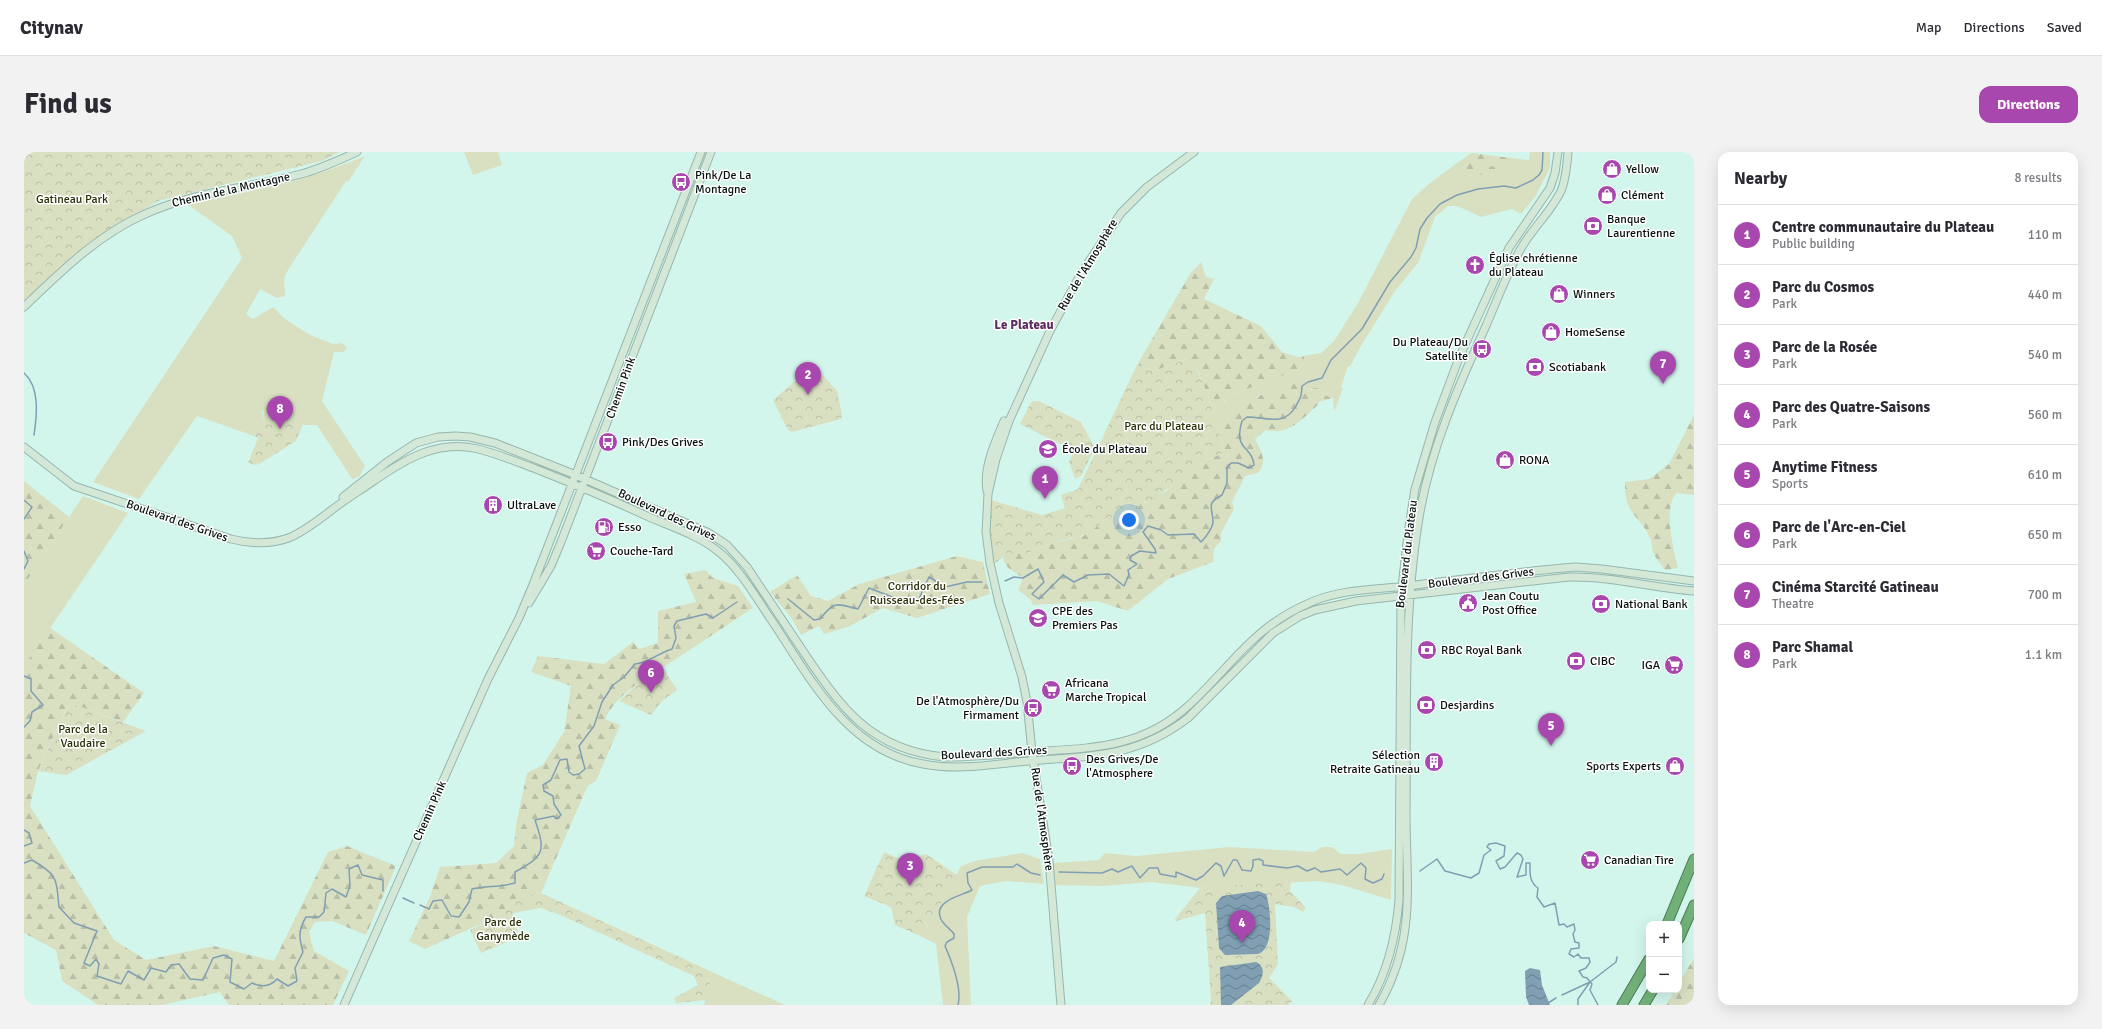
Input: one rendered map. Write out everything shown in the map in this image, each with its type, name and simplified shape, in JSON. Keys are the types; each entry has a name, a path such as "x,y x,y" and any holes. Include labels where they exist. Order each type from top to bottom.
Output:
{"highway":[{"path":"1668,921 1694,859"},
{"path":"1682,932 1694,905"},
{"path":"1622,1005 1646,964"},
{"path":"1644,1005 1651,993"}],"street":[{"name":"Chemin de la Montagne","path":"326,165 348,152"},
{"name":"Chemin de la Montagne","path":"24,307 95,244 125,224 144,214 194,197 294,176 357,152"},
{"name":"Chemin Pink","path":"344,1005 486,684 519,618 574,484 701,152"},
{"name":"Chemin Pink","path":"519,618 551,566 583,487 711,152"},
{"name":"Rue de l'Atmosphère","path":"1061,1005 1049,860 1033,761 1027,702 1022,677 999,604 990,564 986,532 988,494 986,482 995,444 1020,386 1026,381 1062,306 1114,220 1147,187 1194,152"},
{"name":"Boulevard du Plateau","path":"1368,1005 1386,968 1396,929 1399,900 1401,587 1418,475 1436,417 1459,358 1509,248 1523,225 1550,188 1555,173 1558,152"},
{"name":"Boulevard du Plateau","path":"1379,1005 1394,974 1405,933 1408,908 1406,813 1409,596 1419,519 1425,491 1434,456 1453,401 1518,253 1560,192 1566,176 1568,152"},
{"name":"Boulevard des Grives","path":"336,507 343,497 394,457 416,444 438,437 459,436 484,440 577,475 709,533 727,546 747,568 836,698 849,714 874,734 904,748 934,756 953,757 1098,748 1125,742 1164,725 1194,701 1247,644 1285,614 1326,597 1576,567 1694,581"},
{"name":"Boulevard des Grives","path":"24,448 74,486 206,532 243,542 265,543 292,536 407,459 429,450 450,446 478,449 583,487 703,542 726,557 830,706 848,726 874,745 904,759 933,766 973,766 1099,756 1146,744 1169,732 1195,712 1269,636 1290,622 1324,607 1360,600 1409,596 1577,576 1694,591"},
{"path":"1164,725 1169,732"},
{"path":"1098,748 1099,756"}],"green space":[{"name":"Gatineau Park","path":"24,152 340,152 322,161 158,201 73,255 24,313"},
{"path":"464,152 498,152 502,165 473,175"},
{"path":"1530,152 1550,152 1550,168 1535,197 1521,214 1512,209 1481,217 1457,206 1448,206 1435,217 1418,263 1395,291 1358,351 1350,367 1348,366 1341,387 1343,388 1334,412 1333,398 1324,395 1317,388 1269,392 1259,395 1227,421 1219,434 1212,408 1217,412 1226,403 1213,384 1216,382 1228,392 1237,393 1297,370 1304,362 1304,356 1321,353 1334,341 1358,303 1412,199 1430,183 1471,153 1529,160"},
{"path":"1471,153 1509,158 1506,161 1487,164 1487,166 1499,167 1495,177 1489,178 1479,174 1471,178 1463,175 1459,169 1452,167"},
{"path":"365,156 348,182 346,181 288,270 284,278 285,296 277,298 260,289 246,314 253,319 273,307 285,319 310,335 333,344 341,343 347,347 344,352 334,352 322,401 365,466 359,477 352,479 317,425 304,425 292,419 285,398 275,396 262,411 263,422 254,436 197,416 139,499 93,482 242,258 232,236 187,204 300,179"},
{"path":"1201,262 1206,277 1214,279 1204,299 1261,326 1282,352 1298,357 1304,356 1304,362 1297,370 1237,393 1228,392 1216,382 1213,384 1226,404 1226,407 1219,413 1212,408 1198,370 1186,359 1154,371 1137,365 1190,274"},
{"name":"Parc du Plateau","path":"1187,359 1192,363 1198,372 1204,385 1224,449 1222,453 1198,465 1172,487 1157,494 1149,503 1142,501 1137,510 1107,519 1091,531 1077,538 1071,538 1053,543 1027,553 1004,553 1003,557 994,564 989,532 991,500 1042,515 1065,508 1061,495 1078,489 1137,365 1154,371"},
{"path":"814,365 837,391 842,415 841,419 792,432 788,430 773,400"},
{"path":"1290,383 1294,383 1301,389 1317,388 1324,395 1333,398 1319,402 1318,405 1295,425 1282,431 1266,430 1255,439 1262,456 1263,464 1258,473 1245,476 1232,502 1234,509 1221,533 1221,541 1214,549 1213,562 1168,579 1128,611 1097,601 1033,605 1031,600 1018,590 1023,578 1006,565 1003,558 1004,553 1027,553 1053,543 1083,536 1107,519 1137,510 1142,501 1146,503 1157,494 1166,491 1198,465 1222,453 1224,449 1219,434 1234,414 1248,402 1264,393"},
{"path":"275,396 285,398 289,403 290,417 303,424 296,441 261,463 256,465 248,463 258,438 254,436 263,422 264,401"},
{"path":"1039,401 1081,422 1095,448 1081,476 1075,479 1069,462 1074,451 1020,424 1031,402"},
{"path":"1694,415 1694,495 1677,493 1673,500 1670,508 1670,529 1678,568 1665,570 1654,554 1651,540 1647,531 1627,502 1625,482 1649,479 1669,464"},
{"path":"24,481 69,517 24,585"},
{"path":"83,496 128,513 24,667 24,585"},
{"name":"Corridor du Ruisseau-des-Fées","path":"957,556 983,562 990,594 917,618 883,608 848,627 824,634 819,626 801,635 792,619 770,592 797,575 811,596 828,601 859,584"},
{"path":"705,570 713,578 738,586 753,608 636,684 618,700 611,709 605,719 620,725 596,781 588,785 541,893 519,897 498,916 425,949 409,941 429,899 440,867 496,863 514,846 516,825 527,773 543,765 564,732 571,686 531,672 538,656 604,664 633,642 639,649 658,643 658,611 696,602 684,574"},
{"path":"49,627 144,693 123,722 73,704 68,705 38,771 30,806 114,940 146,960 214,946 274,961 328,852 347,846 396,866 366,935 332,921 315,922 309,932 314,951 349,971 333,1005 229,1005 220,992 162,1005 98,1005 62,981 56,950 24,933 24,667"},
{"path":"663,668 677,690 662,701 651,715 619,701 645,677"},
{"name":"Parc de la Vaudaire","path":"69,704 73,704 146,731 66,775 38,771"},
{"path":"1229,847 1314,852 1322,847 1332,847 1341,854 1359,854 1392,849 1391,900 1342,885 1318,881 1200,888 1152,882 1103,886 1055,885 1053,863 1099,860 1105,853 1136,856"},
{"path":"884,852 907,862 926,854 957,875 922,937 895,925 891,907 864,896"},
{"path":"1022,853 1040,859 1044,884 1006,881 980,886 967,917 971,1005 943,1005 936,944 922,937 961,866 975,861"},
{"path":"1291,881 1290,891 1306,908 1303,912 1294,907 1275,904 1278,964 1269,978 1292,1001 1288,1005 1210,1005 1211,1001 1205,913 1176,921 1175,919 1200,888"},
{"name":"Parc de Ganymède","path":"541,893 712,972 706,1000 676,1003 674,998 698,985 694,976 558,914 540,908 513,913 519,937 481,953 470,930 498,916 519,897"},
{"path":"1694,958 1694,1005 1666,1005 1673,993 1682,993 1682,978"},
{"path":"712,972 785,1005 704,1005"}],"water":[{"path":"1258,891 1266,894 1268,900 1270,928 1267,945 1263,951 1257,954 1225,955 1219,948 1216,903 1222,896"},
{"path":"1256,962 1261,966 1263,971 1259,983 1231,1005 1221,1005 1220,967"},
{"path":"1530,968 1540,970 1542,985 1550,1005 1529,1005 1526,997 1525,971"}],"waterway":[{"path":"1005,581 1014,577 1023,578 1038,569 1044,582 1032,594 1039,599 1063,575 1074,582 1088,575 1109,574 1124,586 1129,575 1128,570 1137,564 1130,560 1131,556 1140,551 1156,553 1155,549 1143,532 1148,526 1161,530 1168,535 1194,534 1201,542 1212,527 1213,522 1211,506 1213,501 1222,495 1227,483 1227,468 1231,463 1238,463 1249,468 1254,465 1253,459 1241,443 1240,431 1242,421 1247,417 1280,419 1291,413 1300,398 1302,386 1308,382 1322,378 1331,360 1362,329 1390,282 1411,257 1416,248 1420,229 1427,218 1440,204 1457,195 1478,189 1504,186 1516,188 1533,180 1542,170 1543,152"},
{"path":"24,373 33,386 35,393 36,419 34,435"},
{"path":"24,500 32,507 24,519"},
{"path":"24,551 28,561 24,569"},
{"path":"788,599 814,620 820,619 832,606 840,605 858,609 869,588 900,600 918,601 929,577 945,587 967,582 982,582"},
{"path":"420,905 429,909 433,901 442,900 451,916 459,917 469,902 472,889 515,883 515,872 532,862 540,852 541,839 535,820 554,816 557,819 561,815 554,804 553,796 544,791 543,785 551,780 560,760 567,759 569,772 573,775 579,774 585,769 579,746 594,726 602,702 613,685 624,677 635,664 644,662 672,649 676,638 674,626 677,621 706,614 713,618 737,602"},
{"path":"24,676 31,679 31,691 43,705 32,712 30,721 24,727"},
{"path":"24,830 29,833 32,843 24,846"},
{"path":"1420,871 1437,859 1445,871 1471,878 1479,873 1484,855 1491,850 1487,847 1489,844 1496,843 1505,846 1504,856 1496,861 1500,869 1505,867 1517,853 1521,855 1523,859 1517,877 1526,875 1526,863 1530,863 1530,874 1533,883 1538,888 1537,897 1544,907 1555,903 1559,925 1564,924 1567,927 1574,924 1575,930 1573,934 1575,942 1579,943 1579,948 1571,949 1569,954 1574,957 1578,954 1581,958 1589,958 1590,962 1586,968 1579,971 1583,977 1587,978 1592,984 1590,990 1598,1005"},
{"path":"1059,872 1102,873 1112,869 1118,872 1132,866 1140,878 1149,868 1158,868 1160,874 1176,877 1176,872 1196,880 1203,876 1216,863 1221,866 1224,876 1233,860 1237,860 1242,870 1251,871 1253,860 1259,859 1263,861 1263,865 1287,868 1298,866 1307,871 1315,868 1321,872 1340,869 1347,875 1361,863 1366,868 1365,879 1373,883 1382,879 1384,874"},
{"path":"24,863 32,860 47,870 54,878 56,883 59,907 74,923 97,931 84,963 90,966 96,959 99,964 97,976 121,984 128,971 144,980 151,968 166,972 171,965 179,964 190,979 203,980 213,958 224,955 232,959 230,982 244,989 252,983 265,986 271,984 277,979 288,986 297,981 295,968 303,952 300,934 303,922 306,917 319,917 324,912 326,893 332,889 346,897 350,886 349,869 358,865 362,875 383,880 383,891"},
{"path":"958,1005 959,991 953,967 945,946 947,942 954,938 954,934 941,919 940,910 942,906 951,899 972,890 968,883 967,873 982,867 1013,867 1017,864 1031,873 1040,875"},
{"path":"403,898 414,903"},
{"path":"1562,995 1590,982 1616,962 1617,957"},
{"path":"1578,1005 1578,999 1590,982"},
{"path":"1548,1003 1556,998"}],"place":[{"name":"Yellow","path":"1612,169"},
{"name":"Pink/De La Montagne","path":"681,182"},
{"name":"Clément","path":"1607,195"},
{"name":"Banque Laurentienne","path":"1593,226"},
{"name":"Église chrétienne du Plateau","path":"1475,265"},
{"name":"Winners","path":"1559,294"},
{"name":"HomeSense","path":"1551,332"},
{"name":"Du Plateau/Du Satellite","path":"1482,349"},
{"name":"Scotiabank","path":"1535,367"},
{"name":"Cinéma Starcité Gatineau","path":"1663,384"},
{"name":"Parc du Cosmos","path":"808,395"},
{"name":"Parc Shamal","path":"280,429"},
{"name":"Pink/Des Grives","path":"608,442"},
{"name":"École du Plateau","path":"1048,449"},
{"name":"RONA","path":"1505,460"},
{"name":"Centre communautaire du Plateau","path":"1045,499"},
{"name":"UltraLave","path":"493,505"},
{"name":"Esso","path":"604,527"},
{"name":"Couche-Tard","path":"596,551"},
{"name":"Jean Coutu Post Office","path":"1468,603"},
{"name":"National Bank","path":"1601,604"},
{"name":"CPE des Premiers Pas","path":"1038,618"},
{"name":"RBC Royal Bank","path":"1427,650"},
{"name":"CIBC","path":"1576,661"},
{"name":"IGA","path":"1674,665"},
{"name":"Africana Marche Tropical","path":"1051,690"},
{"name":"Parc de l'Arc-en-Ciel","path":"651,693"},
{"name":"Desjardins","path":"1426,705"},
{"name":"De l'Atmosphère/Du Firmament","path":"1033,708"},
{"name":"Anytime Fitness","path":"1551,746"},
{"name":"Sélection Retraite Gatineau","path":"1434,762"},
{"name":"Des Grives/De l'Atmosphere","path":"1072,766"},
{"name":"Sports Experts","path":"1675,766"},
{"name":"Canadian Tire","path":"1590,860"},
{"name":"Parc de la Rosée","path":"910,886"},
{"name":"Parc des Quatre-Saisons","path":"1242,943"}],"district":[{"name":"Le Plateau","path":"1024,325"}]}
